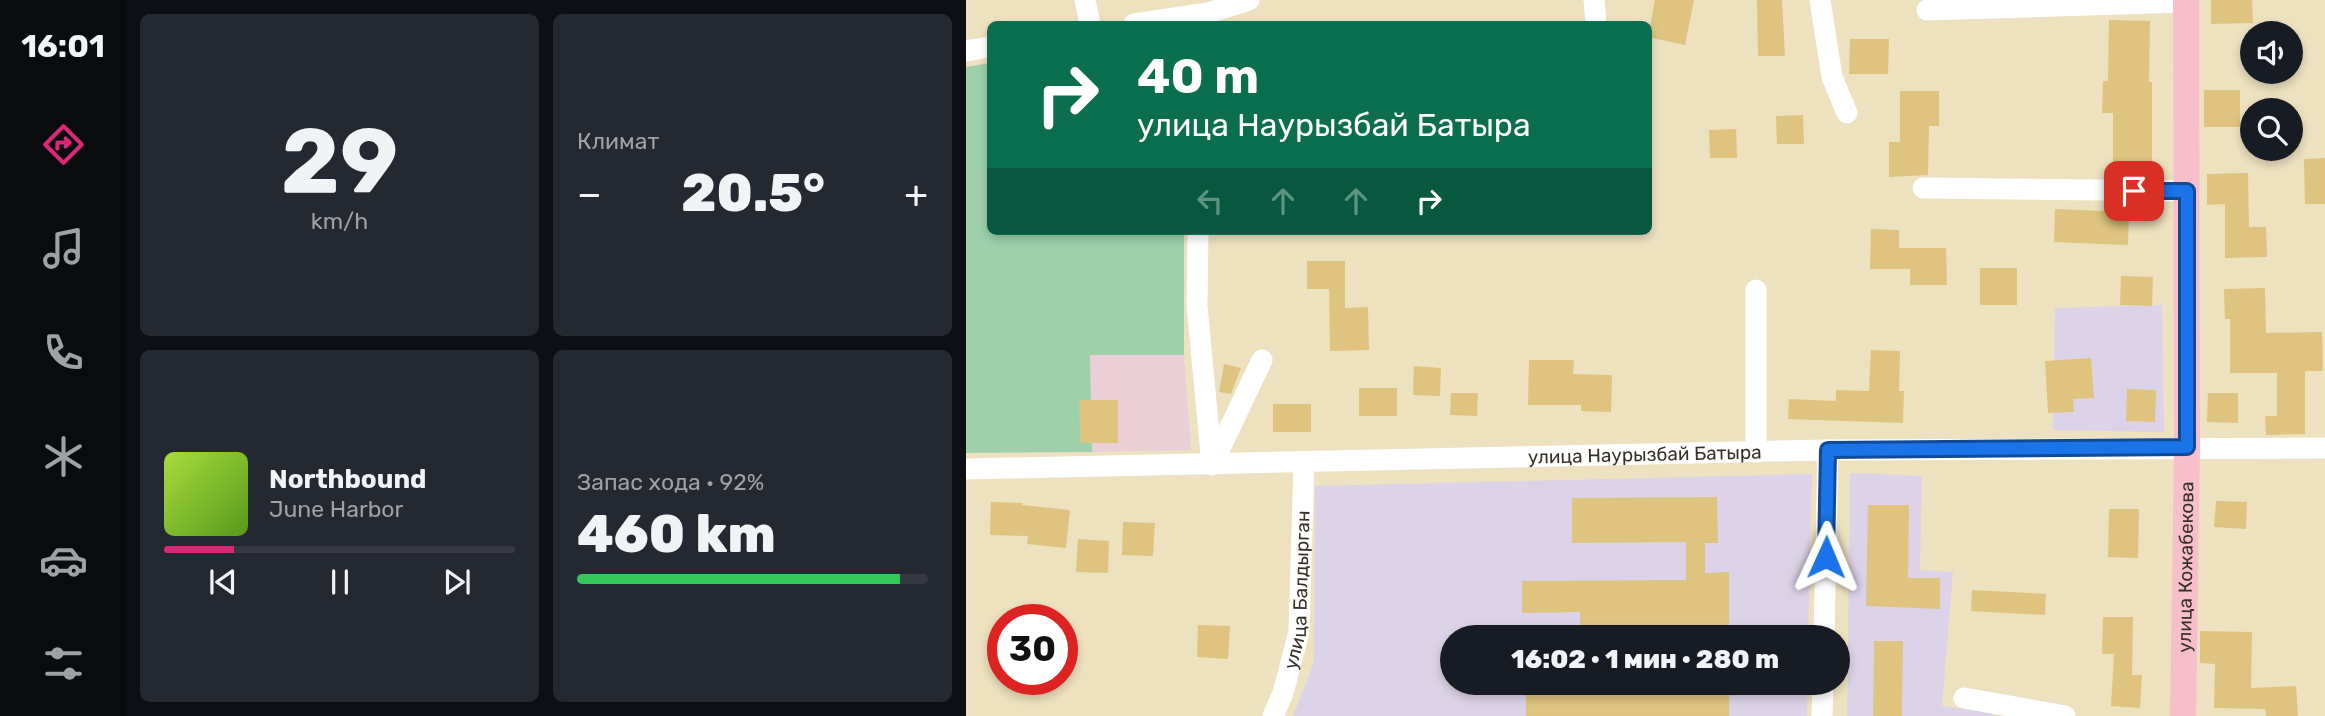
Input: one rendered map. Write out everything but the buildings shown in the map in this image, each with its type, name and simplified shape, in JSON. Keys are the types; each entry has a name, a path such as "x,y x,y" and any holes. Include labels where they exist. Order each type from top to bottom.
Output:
{"main road":[{"name":"улица Кожабекова","path":"2183,716 2187,447 2186,1"}],"street":[{"path":"1085,0 1089,21"},
{"path":"1180,21 1210,19 1249,0"},
{"path":"1594,0 1597,21"},
{"path":"1820,0 1832,77 1847,113"},
{"path":"1927,10 2186,1"},
{"path":"966,51 987,48"},
{"path":"1923,188 2187,191"},
{"path":"1198,235 1198,306 1212,465"},
{"path":"1756,290 1756,452"},
{"path":"1212,465 1262,360"},
{"name":"улица Наурызбай Батыра","path":"966,469 1828,450 2325,448"},
{"path":"1824,625 1828,450"},
{"name":"улица Балдырган","path":"1273,716 1283,693 1299,632 1304,462"},
{"path":"1822,716 1823,695"},
{"path":"1964,698 2002,710 2065,716"}],"shaded area":[{"path":"2162,305 2164,432 2053,430 2055,308"},
{"path":"1090,354 1184,355 1191,450 1092,452"},
{"path":"1850,473 1922,476 1920,570 1953,572 1942,706 1992,713 1992,716 1847,716 1847,695 1850,695"},
{"path":"1812,474 1808,625 1440,625 1440,695 1808,695 1807,716 1293,716 1314,662 1315,486"}],"green space":[{"path":"987,64 987,235 1184,235 1184,355 1090,355 1092,452 966,453 966,67"}],"route":[{"path":"1826,557 1828,450 2187,447 2187,191 2134,191"}]}
